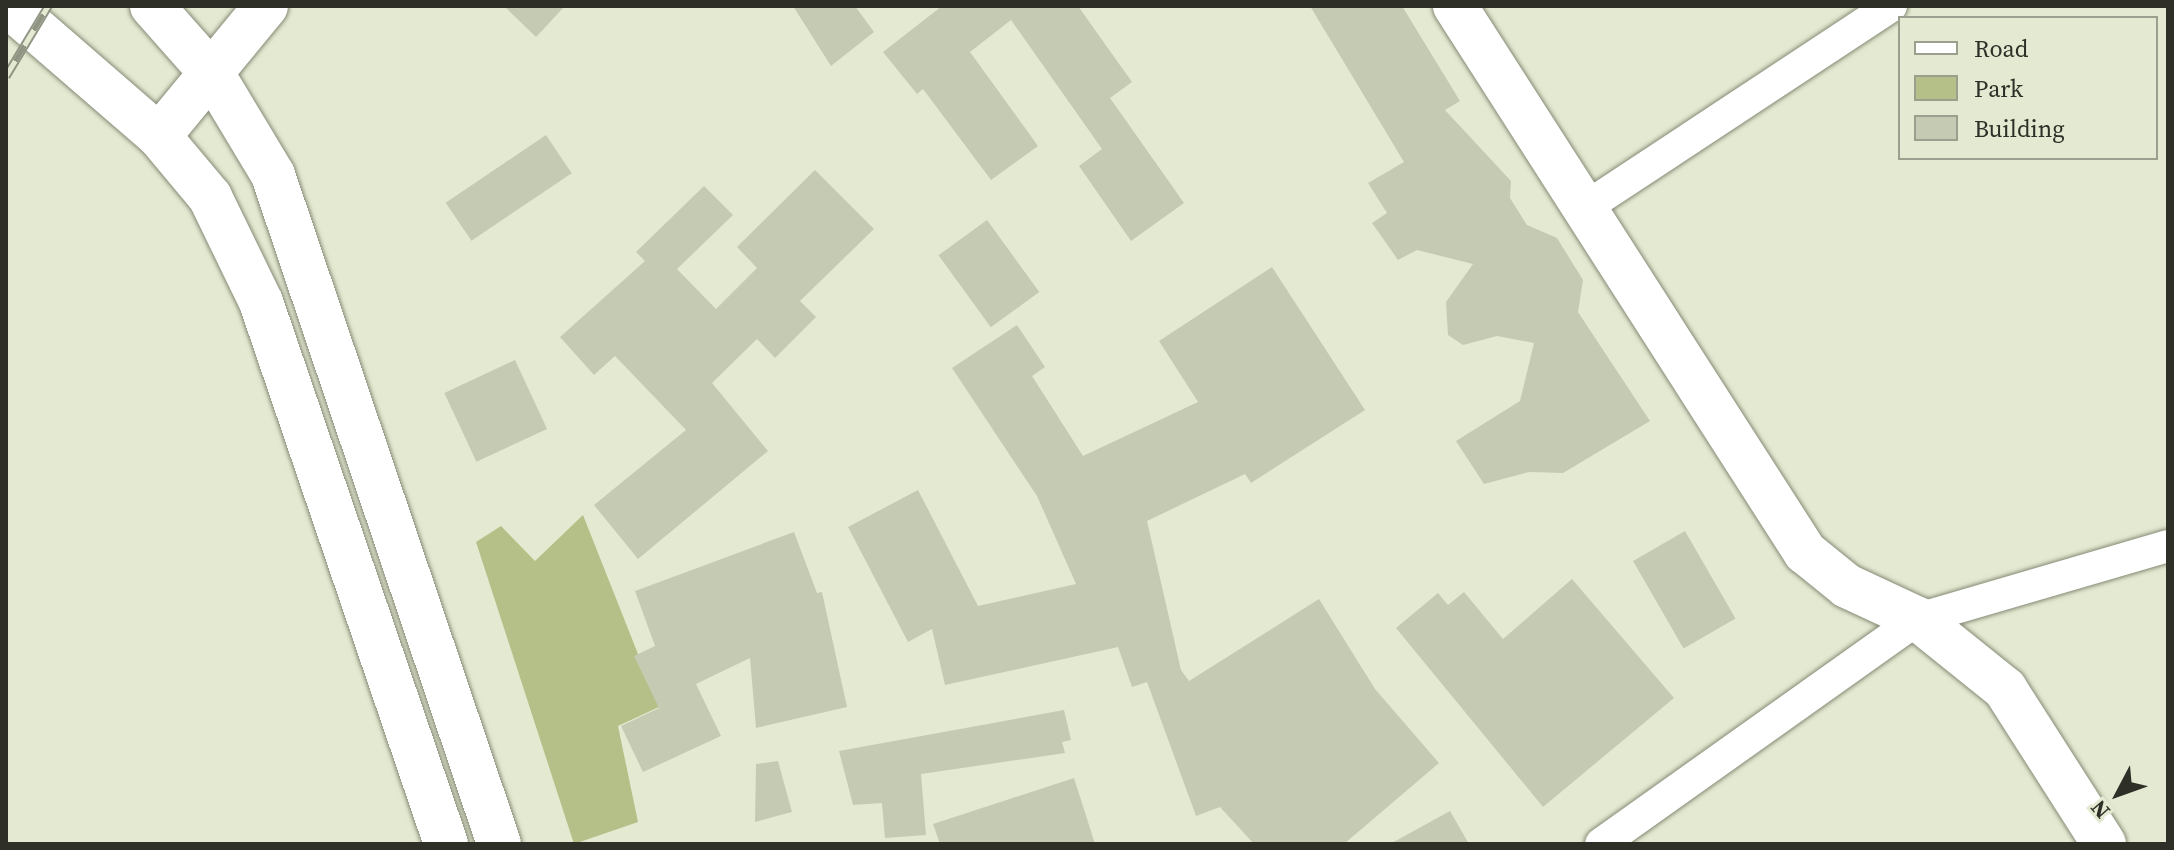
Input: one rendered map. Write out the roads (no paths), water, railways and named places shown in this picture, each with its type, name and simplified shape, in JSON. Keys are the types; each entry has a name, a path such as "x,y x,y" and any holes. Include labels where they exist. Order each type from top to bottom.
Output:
{"main road":[{"path":"9,6 159,136 210,197 261,302 446,844"},
{"path":"152,6 213,75 273,175 499,844"},
{"path":"159,136 213,75 266,6"},
{"path":"1455,6 1805,552 1847,586 1918,619 2005,689 2104,844"}],"street":[{"path":"1583,209 1891,6"},
{"path":"1601,844 1918,619 2168,546"}],"railway":[{"path":"6,76 48,6"}]}
